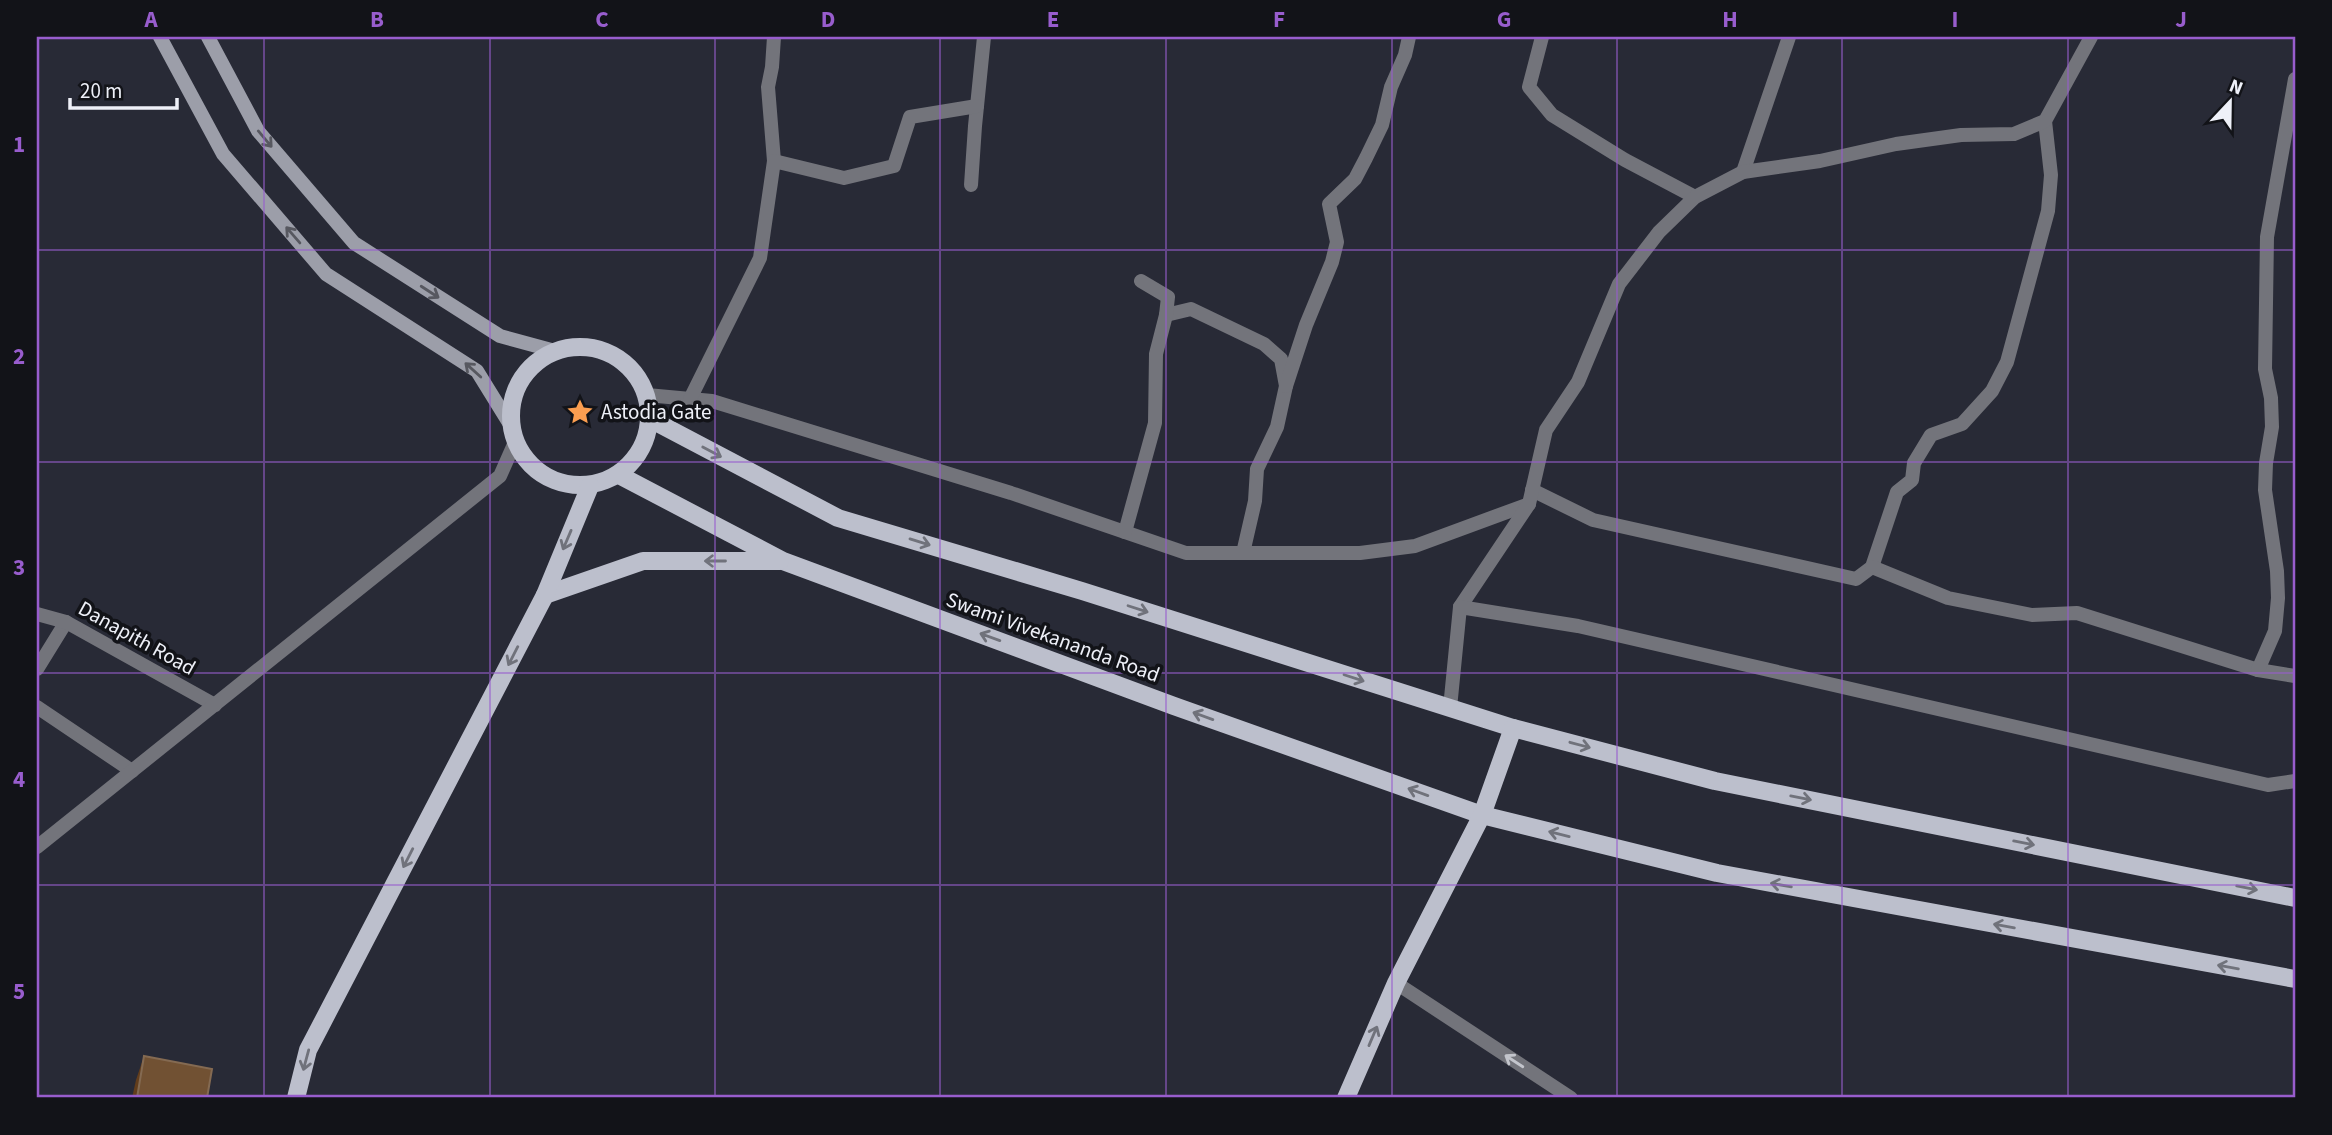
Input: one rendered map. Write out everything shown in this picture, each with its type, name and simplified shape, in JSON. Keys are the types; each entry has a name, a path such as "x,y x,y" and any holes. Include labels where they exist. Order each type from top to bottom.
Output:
{"main road":[{"path":"160,37 223,154 326,274 477,371 528,463 537,472 559,483 590,486 619,475 640,453 652,420 647,395 628,366 618,358 595,348 578,347 555,351 532,366 517,386 511,402 513,434"},
{"path":"208,37 258,131 354,243 500,336 555,351"},
{"path":"652,420 838,518 1082,591 1513,728 1715,780 2295,898"},
{"name":"Swami Vivekananda Road","path":"619,475 783,561 1174,706 1482,815 1717,873 2295,979"},
{"path":"296,1098 309,1050 545,595 590,486"},
{"path":"545,595 643,561 783,561"},
{"path":"1346,1098 1396,983 1482,815 1513,728"}],"street":[{"path":"690,399 760,258 774,161 768,87 774,37"},
{"path":"971,185 984,37"},
{"path":"1243,553 1255,501 1256,469 1277,428 1286,386 1306,324 1332,262 1337,242 1329,204 1355,179 1371,147 1382,124 1391,87 1405,55 1409,37"},
{"path":"1542,37 1529,87 1552,115 1625,160 1695,197"},
{"path":"1743,172 1789,37"},
{"path":"647,395 724,404 1011,493 1186,553 1360,553 1415,546 1530,497 1593,520 1856,579 1872,567 1897,492 1912,480 1914,463 1931,435 1962,424 1992,391 2007,362 2048,211 2051,175 2045,121 2091,37"},
{"path":"2258,670 2275,631 2278,598 2277,571 2265,490 2272,427 2271,398 2265,369 2267,237 2295,79"},
{"path":"774,161 844,177 894,166 910,117 976,106"},
{"path":"1450,708 1460,607 1530,497 1546,430 1578,382 1619,284 1659,232 1695,197 1743,172 1820,161 1896,144 1961,135 2014,134 2045,121"},
{"path":"1125,532 1155,423 1156,354 1168,297 1141,281"},
{"path":"1166,315 1191,309 1264,344 1281,359 1286,386"},
{"path":"37,847 500,476 513,434"},
{"path":"1872,567 1948,598 2032,615 2077,613 2258,670 2295,676"},
{"path":"1460,607 1578,626 2268,785 2295,781"},
{"name":"Danapith Road","path":"37,614 66,622 215,705"},
{"path":"37,669 66,622"},
{"path":"37,707 132,771"},
{"path":"1396,983 1571,1098"}],"building":[{"path":"144,1056 212,1069 207,1098 137,1098"}],"place":[{"name":"Astodia Gate","path":"580,412"}]}
